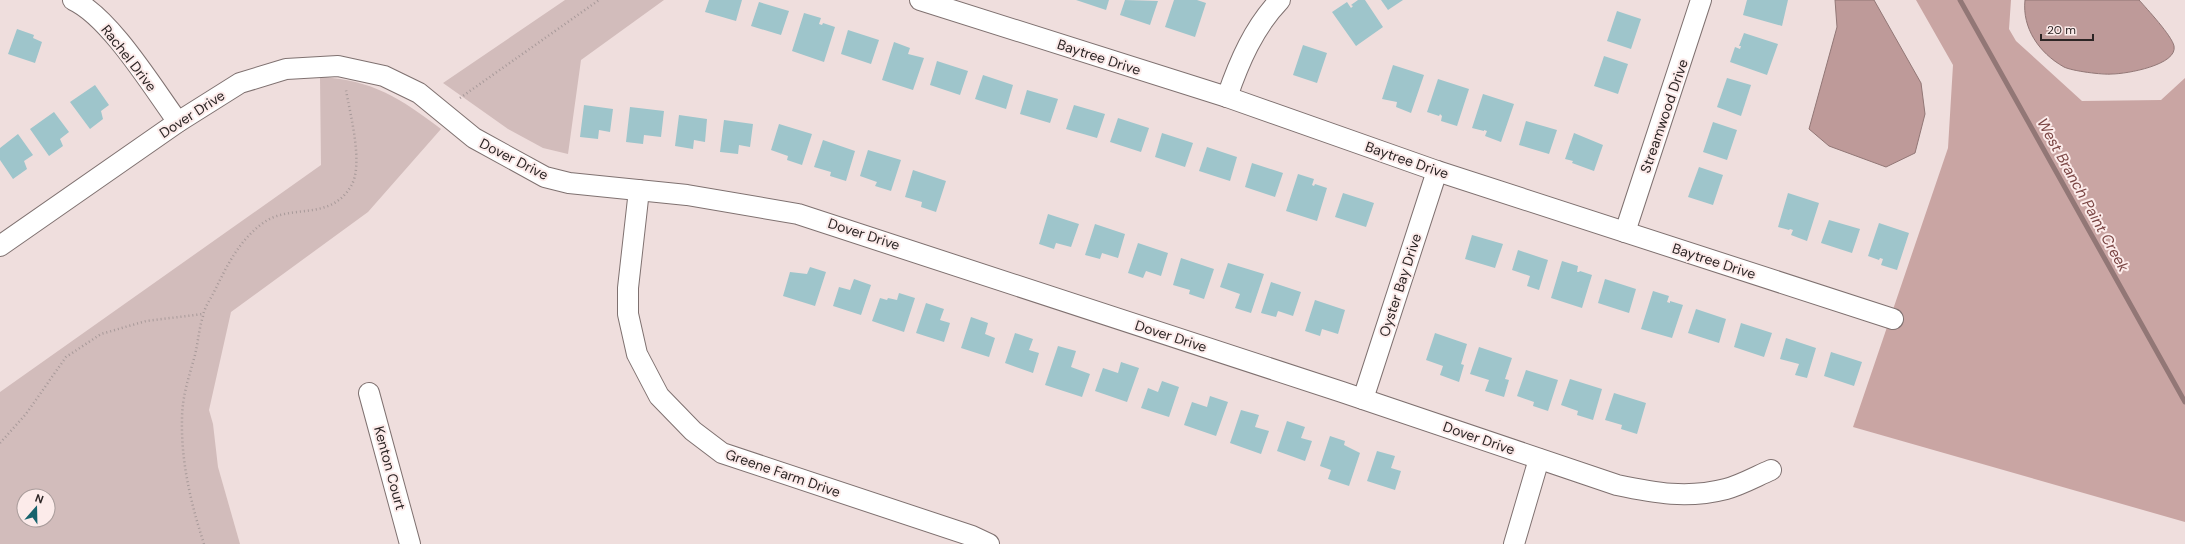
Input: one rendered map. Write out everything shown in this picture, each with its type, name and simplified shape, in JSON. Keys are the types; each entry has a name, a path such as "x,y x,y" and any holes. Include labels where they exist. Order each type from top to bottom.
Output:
{"street":[{"name":"Rachel Drive","path":"73,0 80,3 108,27 178,122"},
{"name":"Baytree Drive","path":"920,0 972,8 1437,170 1893,319"},
{"path":"1227,97 1252,37 1270,10 1280,0"},
{"name":"Streamwood Drive","path":"1625,232 1689,43 1701,0"},
{"name":"Dover Drive","path":"0,246 178,122 240,83 286,69 338,66 384,76 419,93 474,138 545,177 568,183 695,196 805,216 1363,399 1617,485 1661,494 1696,494 1727,489 1771,470"},
{"name":"Oyster Bay Drive","path":"1363,399 1437,170"},
{"name":"Greene Farm Drive","path":"639,190 628,288 628,314 637,354 659,396 694,431 722,453 965,534 989,544"},
{"name":"Kenton Court","path":"369,393 410,544"},
{"path":"1514,544 1539,459"}],"path":[{"path":"460,98 599,0"},
{"path":"204,544 186,479 182,420 184,391 195,354 203,314 227,265 244,240 264,222 285,215 315,211 336,203 352,186 356,167 346,90"},
{"path":"0,443 26,414 66,357 101,334 146,321 203,314"}],"shaded area":[{"path":"565,0 664,0 581,60 568,154 543,148 508,129 443,83"},
{"path":"1835,0 1874,0 1921,83 1925,114 1915,153 1886,167 1829,146 1809,129 1837,27"},
{"path":"1916,0 2011,0 2009,29 2016,41 2082,101 2161,100 2185,78 2185,522 1853,427 1948,148 1953,65"},
{"path":"2025,0 2139,0 2169,36 2174,46 2173,53 2160,63 2128,72 2102,74 2064,67 2047,55 2034,39 2026,20"},
{"path":"320,77 356,82 385,92 412,108 441,129 368,212 231,312 209,410 213,424 218,467 240,544 0,544 0,392 321,165"}],"building":[{"path":"709,0 742,0 736,21 705,12"},
{"path":"1076,0 1109,0 1106,10"},
{"path":"1125,0 1158,1 1150,25 1120,15"},
{"path":"1174,0 1197,0 1206,3 1195,37 1165,27"},
{"path":"1358,0 1365,0 1383,27 1356,46 1332,12 1347,2 1351,8 1353,6 1351,5"},
{"path":"1381,0 1403,0 1388,10"},
{"path":"1747,0 1788,0 1782,26 1743,15"},
{"path":"759,2 789,11 781,35 751,26"},
{"path":"1617,11 1641,19 1631,49 1607,41"},
{"path":"804,13 821,18 819,24 822,25 823,23 835,27 824,62 792,51"},
{"path":"17,29 34,35 33,38 42,42 35,63 8,54"},
{"path":"848,30 879,40 871,64 841,54"},
{"path":"1744,33 1778,44 1767,75 1730,62 1735,47 1740,49 1741,46 1739,46"},
{"path":"894,42 910,48 908,54 924,58 913,90 882,80"},
{"path":"1303,45 1327,53 1317,83 1293,75"},
{"path":"1604,56 1628,64 1618,94 1594,86"},
{"path":"937,61 968,71 960,95 930,85"},
{"path":"1393,65 1424,75 1411,113 1396,107 1397,102 1382,99"},
{"path":"983,75 1013,85 1006,109 975,99"},
{"path":"1727,78 1751,85 1741,116 1717,107"},
{"path":"1438,79 1469,89 1457,126 1441,121 1442,116 1440,114 1439,116 1427,112"},
{"path":"95,85 109,105 101,111 103,119 90,129 70,102"},
{"path":"1027,90 1058,99 1050,123 1020,114"},
{"path":"1483,94 1514,104 1501,142 1485,136 1487,131 1472,128"},
{"path":"584,105 613,109 610,132 599,130 598,139 580,137"},
{"path":"1074,105 1105,114 1097,138 1066,129"},
{"path":"630,107 664,111 661,137 644,135 643,144 626,142"},
{"path":"54,112 69,132 60,139 63,146 49,156 30,129"},
{"path":"679,115 707,119 705,142 694,140 693,149 675,146"},
{"path":"1118,118 1149,128 1141,152 1110,142"},
{"path":"724,120 753,124 750,147 739,145 738,154 720,152"},
{"path":"1526,121 1557,130 1549,154 1519,145"},
{"path":"1713,122 1737,130 1727,160 1703,152"},
{"path":"779,124 812,134 802,165 787,160 788,156 771,150"},
{"path":"1162,133 1193,143 1185,167 1155,157"},
{"path":"1574,133 1603,145 1594,171 1572,163 1573,161 1565,159"},
{"path":"18,134 33,155 24,161 27,169 13,179 0,160 0,148"},
{"path":"823,140 855,151 846,181 830,176 831,172 814,167"},
{"path":"1207,147 1237,157 1230,181 1199,171"},
{"path":"868,150 901,160 891,191 875,186 877,182 860,176"},
{"path":"1252,163 1283,173 1275,197 1245,187"},
{"path":"1699,167 1723,175 1713,205 1688,197"},
{"path":"913,170 946,181 936,212 921,207 922,202 905,197"},
{"path":"1298,174 1314,179 1312,185 1314,186 1315,184 1327,188 1317,221 1286,211"},
{"path":"1343,193 1374,203 1366,227 1335,217"},
{"path":"1788,193 1819,203 1807,241 1791,235 1793,230 1778,227"},
{"path":"1048,214 1079,224 1071,247 1056,243 1054,249 1039,244"},
{"path":"1829,220 1860,229 1852,253 1821,243"},
{"path":"1879,223 1909,233 1897,270 1881,265 1883,259 1880,258 1879,260 1868,256"},
{"path":"1095,224 1125,234 1118,258 1102,253 1100,259 1085,255"},
{"path":"1472,235 1503,244 1495,268 1465,259"},
{"path":"1138,243 1168,253 1161,276 1146,271 1143,278 1128,273"},
{"path":"1518,250 1548,260 1539,290 1527,286 1530,276 1512,270"},
{"path":"1181,258 1214,269 1204,299 1189,294 1190,290 1173,285"},
{"path":"1562,261 1578,266 1577,272 1580,271 1592,275 1582,308 1551,298"},
{"path":"1228,263 1264,274 1251,313 1235,308 1240,294 1220,287"},
{"path":"810,267 826,272 815,306 783,296 790,272 807,274"},
{"path":"854,279 871,285 861,315 833,306 839,287 850,290"},
{"path":"1605,279 1636,289 1629,313 1598,303"},
{"path":"1271,282 1301,292 1293,316 1278,311 1276,317 1261,313"},
{"path":"1653,291 1669,296 1667,302 1670,303 1670,301 1683,305 1672,338 1641,329"},
{"path":"899,293 915,298 904,332 872,321 880,298 897,300"},
{"path":"1315,300 1345,310 1338,334 1322,329 1320,336 1305,331"},
{"path":"926,303 944,309 940,320 950,323 944,342 916,333"},
{"path":"1696,309 1726,319 1719,343 1688,333"},
{"path":"971,317 988,323 985,334 995,338 989,357 961,348"},
{"path":"1741,323 1772,333 1764,357 1734,347"},
{"path":"1015,333 1033,339 1029,350 1039,353 1033,373 1005,363"},
{"path":"1435,333 1467,344 1461,364 1464,365 1459,382 1440,375 1443,366 1426,360"},
{"path":"1786,338 1816,348 1807,378 1795,375 1799,364 1780,359"},
{"path":"1058,346 1076,351 1071,367 1090,374 1082,397 1045,385"},
{"path":"1479,347 1512,358 1505,379 1509,380 1504,397 1485,391 1489,380 1470,374"},
{"path":"1831,352 1862,362 1854,386 1824,376"},
{"path":"1121,362 1139,368 1127,402 1095,391 1103,368 1118,373"},
{"path":"1526,370 1558,380 1548,411 1533,406 1534,402 1517,396"},
{"path":"1570,379 1602,389 1593,420 1577,415 1578,411 1561,405"},
{"path":"1162,381 1179,387 1169,417 1141,408 1148,388 1158,392"},
{"path":"1614,393 1646,403 1637,434 1621,429 1622,425 1605,420"},
{"path":"1210,396 1228,402 1216,436 1184,425 1192,402 1207,407"},
{"path":"1241,410 1259,415 1255,427 1269,431 1261,454 1230,443"},
{"path":"1287,421 1305,427 1301,438 1312,441 1305,461 1277,451"},
{"path":"1330,436 1345,441 1344,445 1360,453 1349,486 1328,479 1331,470 1320,466"},
{"path":"1377,451 1395,456 1391,468 1401,471 1395,490 1367,481"}],"waterway":[{"name":"West Branch Paint Creek","path":"1960,0 2185,402"}]}
